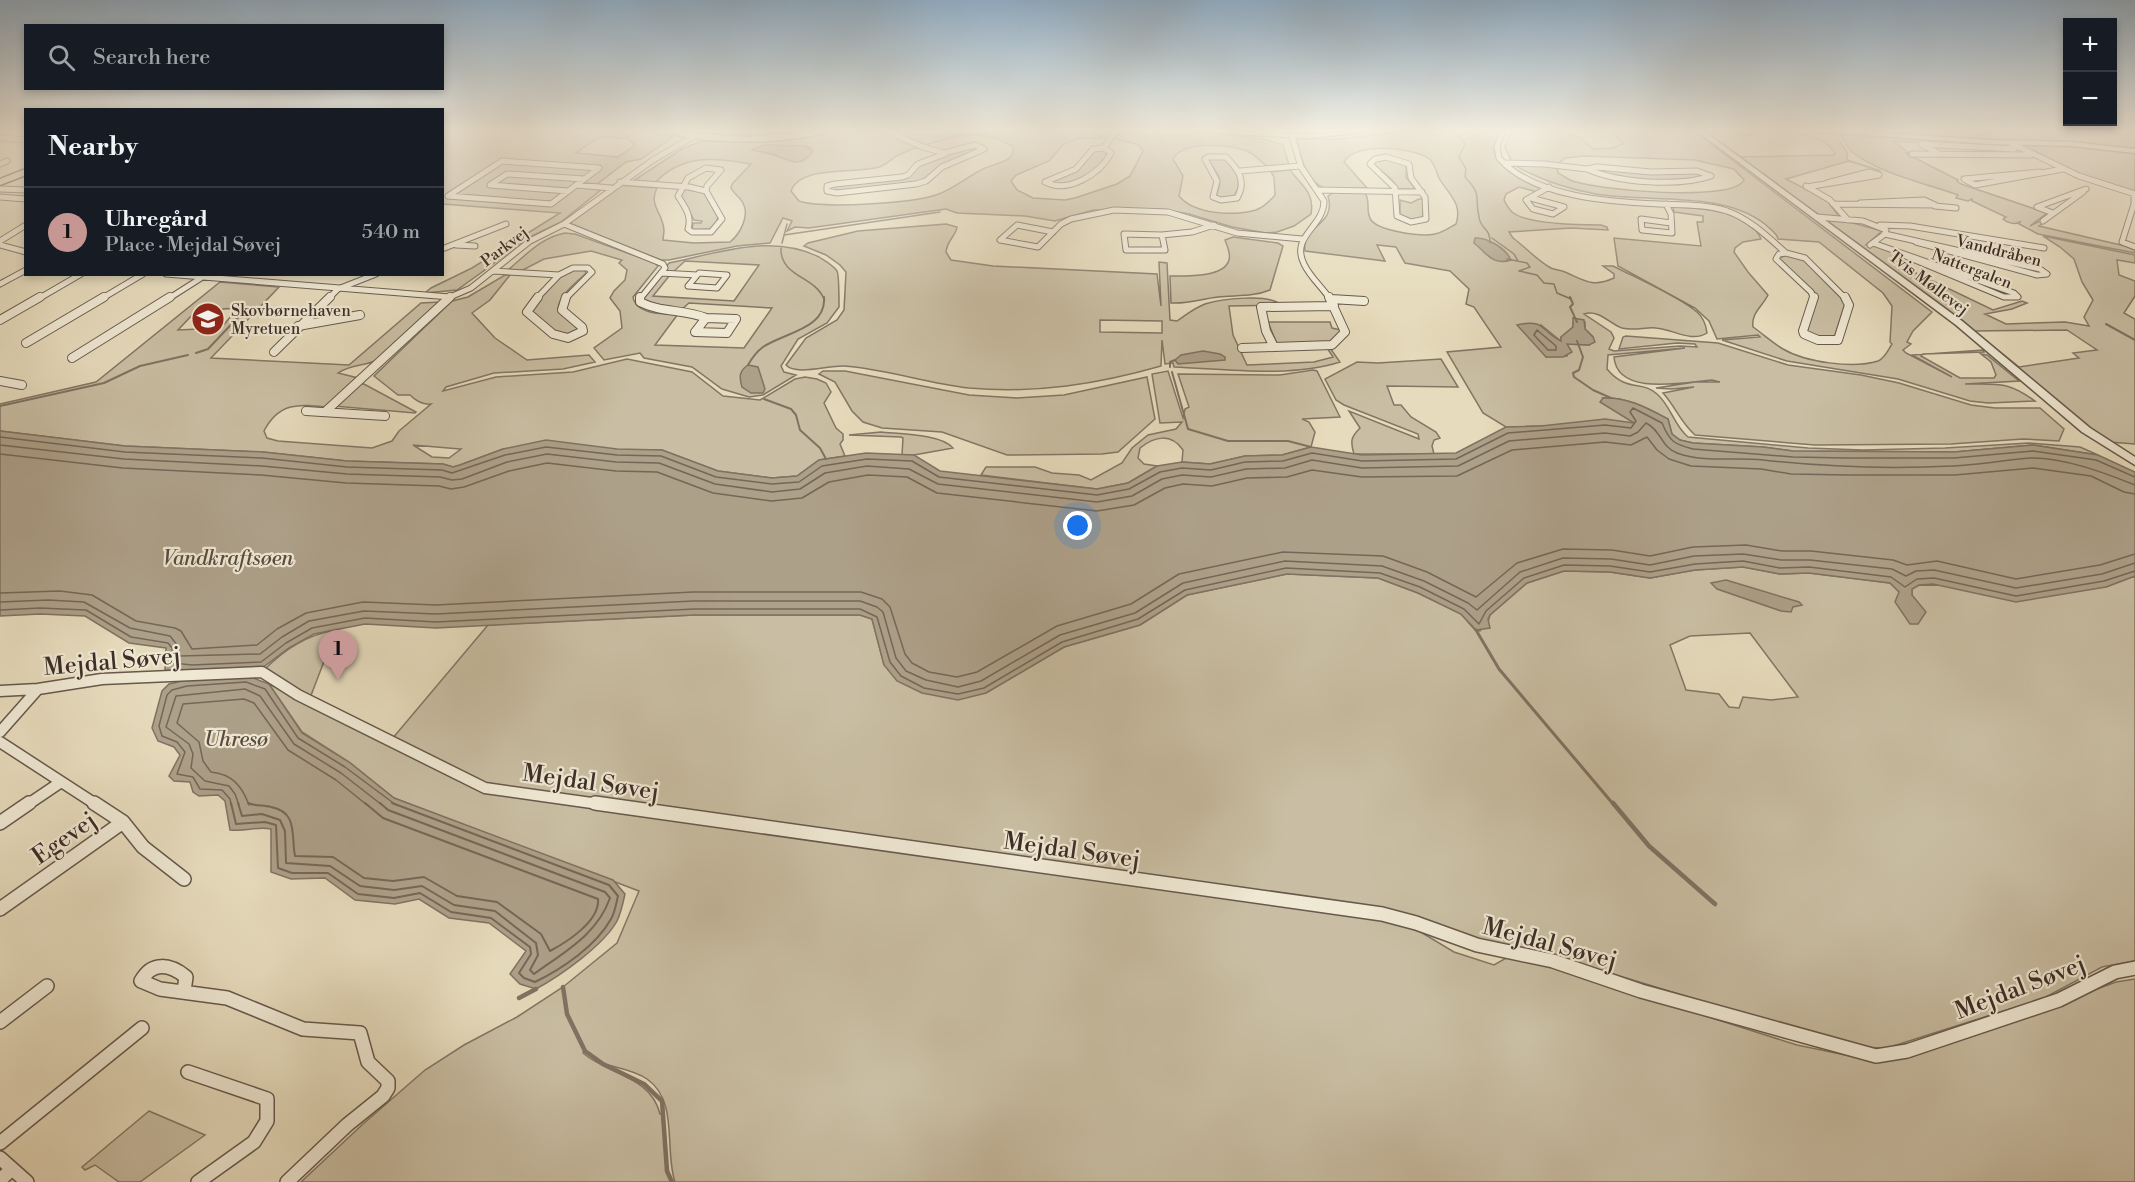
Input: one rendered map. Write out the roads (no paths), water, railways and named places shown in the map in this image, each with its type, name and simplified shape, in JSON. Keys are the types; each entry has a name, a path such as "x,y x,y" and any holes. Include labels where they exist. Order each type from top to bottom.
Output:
{"street":[{"path":"463,186 448,196 551,204 574,186"},
{"path":"505,186 568,191"},
{"path":"590,186 611,188"},
{"name":"Parkvej","path":"326,411 450,297 471,288 530,242 564,224 614,186"},
{"path":"670,186 706,191"},
{"path":"680,187 678,196 690,215 691,222 688,230 711,232 722,219 706,191 707,186"},
{"path":"827,186 826,191 837,193 897,186"},
{"path":"1218,186 1213,197 1229,200 1237,198 1242,186"},
{"path":"1242,348 1330,345 1345,333 1332,303 1303,263 1299,246 1324,211 1323,200 1315,186"},
{"path":"1395,186 1397,216 1401,220 1413,222 1426,219 1426,201 1416,186"},
{"name":"Tvis Møllevej","path":"1775,186 1959,323 2086,430 2135,462"},
{"path":"1804,186 1833,204 1848,220"},
{"path":"2043,221 2091,186"},
{"path":"2108,186 2135,194 2135,204 2122,242 2135,247"},
{"path":"1531,198 1564,207 1553,214 1533,209 1527,200 1549,187 1610,200 1709,207 1742,216 1786,253 1805,258 1845,296 1849,305 1838,340 1818,340 1804,333 1814,298 1811,292 1776,259 1779,254 1786,253"},
{"path":"0,189 24,190"},
{"path":"2053,213 2037,207 2086,189"},
{"path":"1318,190 1422,192"},
{"path":"0,196 24,199"},
{"path":"1666,204 1671,214 1672,233 1642,230 1641,219 1671,223"},
{"path":"1833,204 1956,208"},
{"path":"1053,232 1017,225 1000,240 1038,247 1053,232 1073,218 1114,210 1168,212 1251,235 1302,239"},
{"path":"1817,217 1880,225 1910,226 2044,248"},
{"path":"444,247 506,224"},
{"path":"564,224 658,260 665,268 644,290 640,302 649,308 695,312 706,318 736,319 727,333 695,332 706,318"},
{"path":"1162,234 1165,250 1126,250 1124,234 1162,234 1184,234 1214,225"},
{"path":"1880,225 1886,230 1885,234"},
{"path":"0,251 2,245 24,227"},
{"name":"Vanddråben","path":"1885,234 2037,275 2047,274 2040,269 1916,242"},
{"name":"Nattergalen","path":"1885,234 1872,244 1904,255 2014,293 2018,297 2004,297 1904,255"},
{"path":"2,245 24,251"},
{"path":"453,245 475,246"},
{"path":"492,271 559,275 565,270 588,268 592,272 564,298 561,305 562,310 582,327 583,331 579,335 570,338 553,336 527,312 531,304 559,275"},
{"path":"0,284 24,271"},
{"path":"661,273 727,275 717,288 688,286 697,275"},
{"path":"0,320 77,276"},
{"path":"26,343 140,276"},
{"path":"184,276 450,297"},
{"path":"232,280 241,276"},
{"path":"274,352 338,289 371,276"},
{"path":"72,358 201,278"},
{"path":"1274,347 1266,331 1261,307 1364,301"},
{"path":"298,327 360,315"},
{"path":"0,381 22,385"},
{"path":"306,411 385,416"},
{"name":"Mejdal Søvej","path":"0,691 38,689 102,679 262,672 298,694 485,788 1382,914 1416,923 1477,945 1553,961 1641,991 1876,1056 1907,1051 2059,1000 2115,972 2135,968"},
{"path":"0,732 38,689"},
{"name":"Egevej","path":"0,742 123,822 143,848 184,879"},
{"path":"0,823 61,782"},
{"name":"Egevej","path":"0,909 123,822"},
{"path":"0,1022 47,986"},
{"path":"184,991 225,998 289,1025 314,1031 352,1031 360,1034 364,1040 365,1057 370,1067 388,1081 388,1088 383,1096 347,1125 287,1182"},
{"path":"0,1143 142,1028"},
{"path":"188,1072 267,1099 267,1120 255,1142 198,1182"},
{"path":"0,1158 27,1182"},
{"path":"0,1180 12,1169"}],"water":[{"path":"1475,238 1496,244 1511,260 1499,261 1490,258 1474,243"},
{"path":"1573,318 1584,320 1585,329 1595,342 1589,345 1567,344 1572,352 1563,357 1546,357 1517,325 1533,323 1561,341 1561,337 1573,327"},
{"path":"1203,351 1220,354 1225,357 1225,360 1178,364 1175,360 1181,355"},
{"path":"748,365 758,367 765,389 763,393 751,393 742,387 740,374"},
{"name":"Vandkraftsøen","path":"1603,398 1629,401 1668,419 1672,434 1680,440 1693,443 1793,451 1954,452 2033,445 2098,455 2135,472 2135,576 2106,587 2016,602 1933,584 1919,585 1912,589 1912,595 1926,612 1918,624 1910,624 1895,602 1899,592 1890,583 1809,573 1780,574 1743,567 1695,570 1650,578 1610,572 1564,571 1527,583 1490,615 1488,619 1490,628 1476,630 1461,614 1418,593 1378,578 1287,574 1187,595 1140,625 1064,647 986,693 958,700 922,693 897,681 884,665 872,619 860,615 694,615 436,628 365,624 314,634 289,648 262,668 192,671 165,670 166,648 129,643 85,616 40,614 0,616 0,431 125,446 263,452 347,461 443,464 453,467 503,449 546,440 617,449 662,450 718,471 772,478 797,476 819,460 866,453 914,455 940,471 1097,489 1128,483 1157,466 1182,462 1210,464 1245,456 1282,455 1311,447 1362,455 1456,453 1506,427 1541,426 1605,419 1634,423 1600,402"},
{"path":"1726,580 1799,602 1802,605 1793,607 1791,612 1781,611 1717,589 1711,583"},
{"name":"Uhresø","path":"248,676 269,684 302,733 349,762 394,798 613,880 625,894 622,908 611,930 581,959 536,989 520,984 510,974 526,951 489,923 449,918 419,899 395,904 355,900 325,878 291,879 271,872 271,829 230,830 225,801 218,795 199,796 193,792 190,782 174,781 169,776 180,755 174,747 158,741 152,728 162,691 169,684 186,680"}],"waterway":[{"path":"1473,186 1477,196 1480,221 1489,234 1490,243"},
{"path":"784,235 940,212"},
{"path":"784,235 787,224"},
{"path":"782,243 784,235"},
{"path":"1492,238 1514,254 1518,261"},
{"path":"781,248 782,258 786,265 820,291 824,299"},
{"path":"1507,259 1527,263 1530,267 1519,271 1537,275 1544,283 1554,284 1557,293 1571,299"},
{"path":"748,365 763,347 811,323 819,316 824,299"},
{"path":"1571,299 1573,304 1570,307 1577,322"},
{"path":"196,353 208,349 242,313"},
{"path":"2106,324 2135,340"},
{"path":"1577,341 1583,357 1579,370 1573,373 1574,377 1593,390 1611,398"},
{"path":"0,406 104,383 140,366 188,355"},
{"path":"1170,367 1170,362 1175,360"},
{"path":"1172,372 1188,429 1228,441 1288,441 1311,447"},
{"path":"764,399 791,409 796,415 800,430 820,448 826,459"},
{"path":"1476,630 1499,669 1614,805"},
{"path":"1613,803 1649,846 1715,904"},
{"path":"563,987 567,1014 585,1051 603,1064 644,1084 662,1101 667,1171 672,1182"},
{"path":"519,998 536,989"}],"place":[{"name":"Skovbørnehaven Myretuen","path":"208,319"},
{"name":"Uhregård","path":"338,680"}]}
